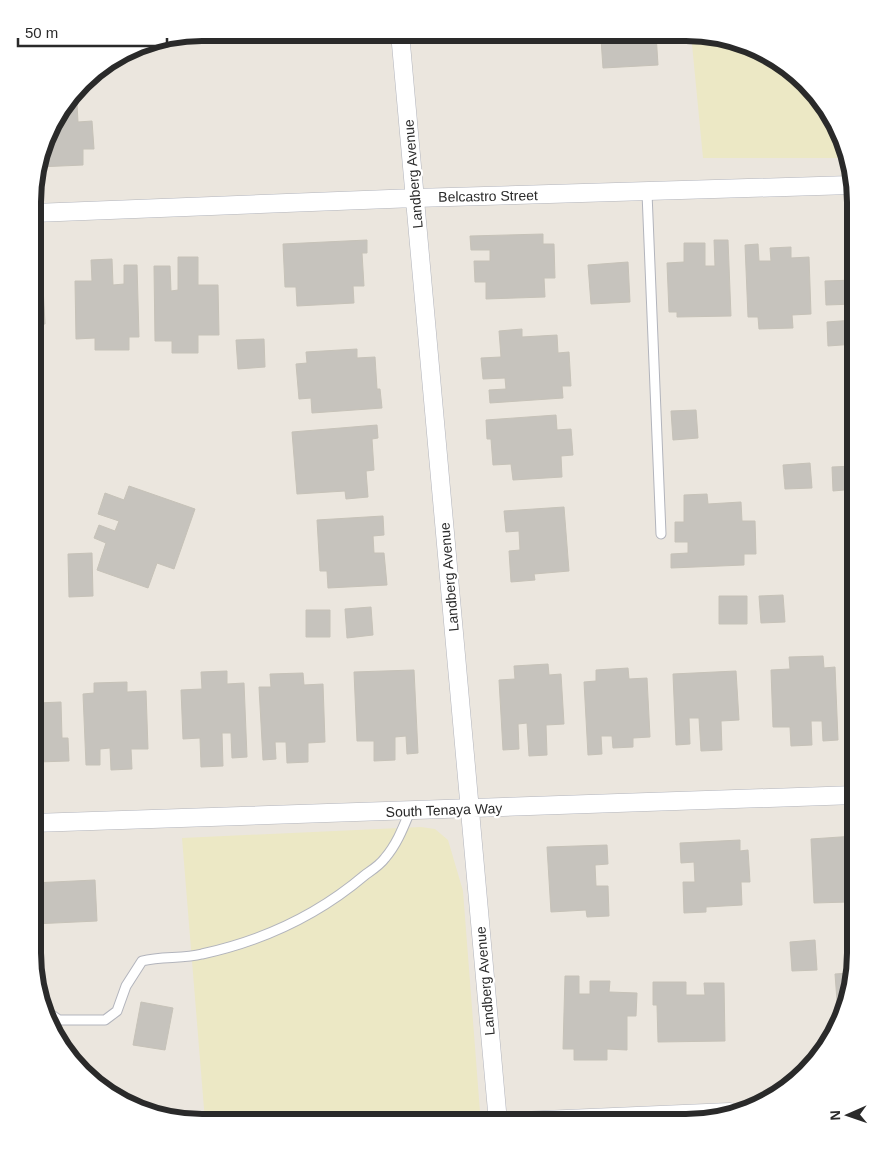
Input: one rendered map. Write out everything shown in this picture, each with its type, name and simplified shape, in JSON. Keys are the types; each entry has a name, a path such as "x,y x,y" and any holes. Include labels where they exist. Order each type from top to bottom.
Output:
{"street":[{"name":"Landberg Avenue","path":"401,42 497,1114"},
{"name":"Belcastro Street","path":"41,213 415,198 845,185"},
{"name":"South Tenaya Way","path":"41,823 846,795"}],"lane":[{"path":"646,192 661,534"},
{"path":"55,1018 59,1020 105,1020 117,1011 126,986 142,961 156,957 201,955 295,923 350,888 384,860 396,843 410,811"}],"sand":[{"path":"692,42 727,47 747,54 766,63 784,75 800,88 813,104 830,131 840,158 703,158"},
{"path":"421,827 435,829 448,840 463,891 480,1112 438,1114 204,1114 182,838"}],"building":[{"path":"601,41 656,41 658,65 603,68"},
{"path":"75,104 77,104 78,122 92,121 94,149 83,149 83,165 46,167 58,131"},
{"path":"543,234 543,244 554,244 555,278 544,278 545,297 486,299 486,282 475,282 474,261 490,261 490,250 471,250 470,236"},
{"path":"367,240 367,253 362,253 364,286 353,286 354,303 297,306 296,287 285,287 283,244"},
{"path":"714,240 728,240 731,316 677,317 677,312 669,312 667,263 684,262 684,243 705,243 705,266 715,266"},
{"path":"758,244 759,261 771,261 770,248 791,247 791,258 809,257 811,314 792,315 793,328 759,329 758,317 748,317 745,245"},
{"path":"41,249 45,324 41,324"},
{"path":"178,257 198,257 198,285 218,285 219,335 198,335 198,353 172,353 172,341 155,341 154,266 170,266 171,291 178,290"},
{"path":"112,259 113,285 124,284 124,265 137,265 139,337 129,337 129,350 95,350 95,338 76,339 75,281 92,281 91,260"},
{"path":"628,262 630,302 591,304 588,265"},
{"path":"847,280 847,304 826,305 825,281"},
{"path":"847,321 847,345 828,346 827,322"},
{"path":"522,329 522,337 557,335 558,353 569,352 571,386 562,386 563,398 490,403 489,390 506,389 505,378 483,379 481,358 501,357 499,331"},
{"path":"264,339 265,367 238,369 236,340"},
{"path":"357,349 357,358 375,357 377,389 380,389 382,408 312,413 311,398 299,399 296,364 307,363 306,352"},
{"path":"696,410 698,438 673,440 671,411"},
{"path":"556,415 557,430 571,429 573,455 561,456 562,477 513,480 511,464 493,465 491,439 487,439 486,420"},
{"path":"377,425 378,438 372,439 374,470 366,471 368,497 346,499 345,491 297,494 292,432"},
{"path":"810,463 812,488 785,489 783,465"},
{"path":"847,466 847,490 833,491 832,467"},
{"path":"129,486 195,509 174,569 157,563 148,588 97,570 106,543 94,538 99,525 115,531 119,521 98,514 105,493 124,500"},
{"path":"707,494 708,504 741,502 742,521 755,521 756,554 744,554 744,565 671,568 671,554 688,553 688,542 675,542 675,522 684,522 684,495"},
{"path":"564,507 569,571 534,574 535,580 511,582 509,551 520,550 519,531 506,532 504,511"},
{"path":"383,516 384,535 373,536 374,553 384,553 387,585 328,588 327,571 320,571 317,520"},
{"path":"92,553 93,596 69,597 68,554"},
{"path":"783,595 785,622 761,623 759,596"},
{"path":"719,596 747,596 747,624 719,624"},
{"path":"371,607 373,635 347,638 345,609"},
{"path":"306,610 330,610 330,637 306,637"},
{"path":"823,656 824,668 835,667 838,740 823,741 822,721 811,721 812,745 791,746 790,727 773,727 771,670 790,669 789,657"},
{"path":"548,664 549,675 561,674 564,724 546,725 547,755 529,756 527,723 518,724 519,749 503,750 499,680 515,679 514,666"},
{"path":"628,668 629,679 647,678 650,737 633,738 633,747 613,748 612,736 601,736 602,754 588,755 584,682 596,681 596,670"},
{"path":"414,670 418,753 407,754 406,736 395,737 395,760 374,761 374,741 357,741 354,672"},
{"path":"227,671 227,684 244,683 247,757 232,758 231,733 222,733 223,766 201,767 200,738 183,739 181,690 202,689 201,672"},
{"path":"736,671 739,720 721,721 722,750 701,751 699,718 689,718 690,744 676,745 673,674"},
{"path":"303,673 304,685 323,684 325,742 308,743 308,762 287,763 286,742 275,742 276,759 263,760 259,687 271,687 270,674"},
{"path":"127,682 127,692 146,691 148,749 131,749 132,769 111,770 110,748 100,749 100,765 86,765 83,694 94,693 94,683"},
{"path":"61,702 62,738 68,738 69,761 41,762 41,703"},
{"path":"846,837 846,902 814,903 811,839"},
{"path":"740,840 740,851 748,850 750,882 741,882 742,905 706,907 706,912 684,913 683,882 695,882 694,862 681,863 680,843"},
{"path":"607,845 608,864 595,865 596,886 608,886 609,916 587,917 586,910 551,912 547,847"},
{"path":"95,880 97,921 41,924 41,883"},
{"path":"815,940 817,970 792,971 790,942"},
{"path":"845,973 837,1006 835,974"},
{"path":"565,976 579,976 579,994 590,994 590,981 610,981 609,992 637,993 636,1016 627,1016 627,1050 607,1049 607,1060 574,1060 574,1049 563,1049"},
{"path":"653,982 686,982 686,995 705,995 704,983 724,983 725,1041 658,1042 657,1005 653,1005"},
{"path":"141,1002 173,1008 165,1050 133,1045"}]}
